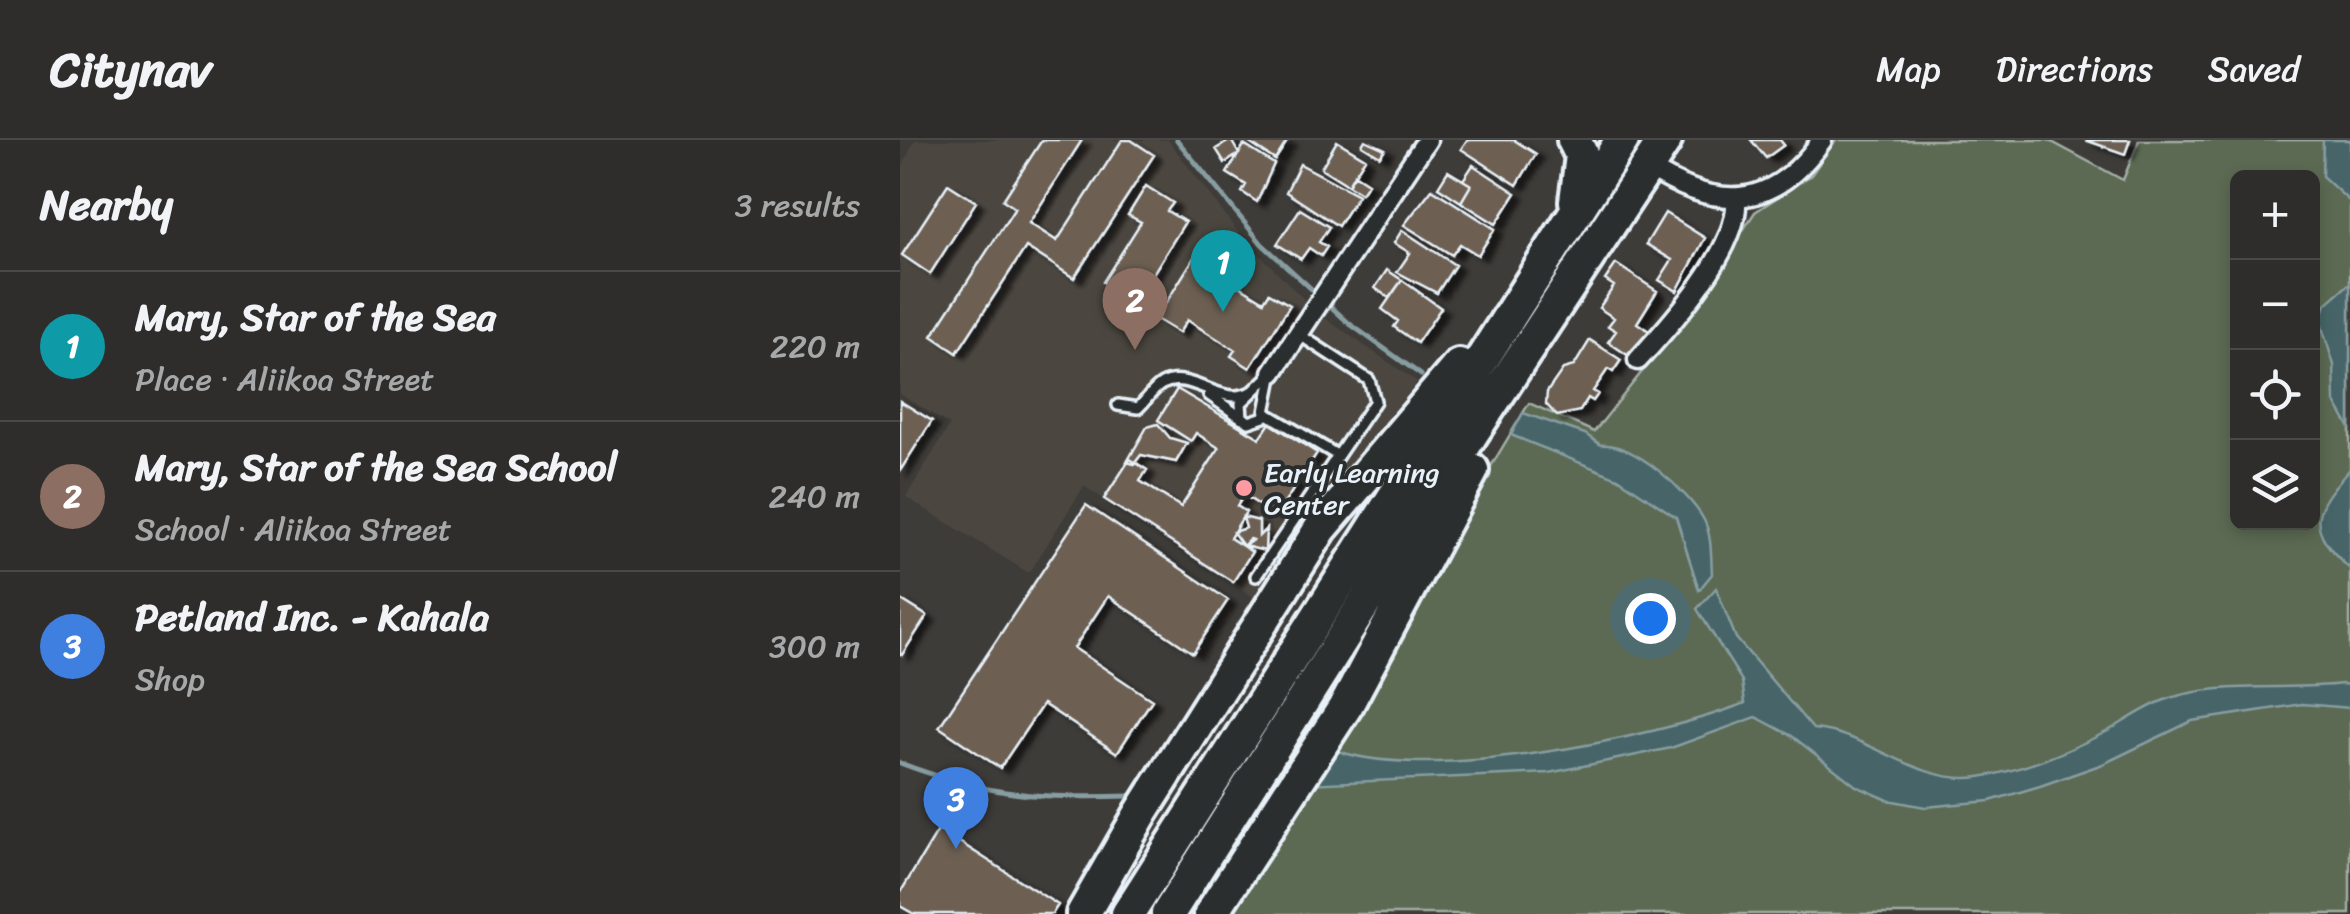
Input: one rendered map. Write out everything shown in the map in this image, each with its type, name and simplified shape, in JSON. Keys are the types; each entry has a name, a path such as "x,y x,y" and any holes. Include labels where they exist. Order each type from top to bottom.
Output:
{"highway":[{"path":"1567,224 1581,182 1581,149 1574,140"},
{"path":"1128,914 1620,142"},
{"path":"1168,914 1657,154"},
{"path":"1211,914 1347,704 1571,286"},
{"path":"1083,914 1141,813 1321,528 1421,406 1507,316"}],"street":[{"path":"1273,372 1427,140"},
{"path":"1657,154 1695,194 1736,199 1794,175 1822,140"},
{"path":"1638,360 1680,312 1713,262 1732,230 1736,199"}],"lane":[{"path":"1256,576 1375,400 1369,380 1300,335"},
{"path":"1245,420 1241,404 1273,372"},
{"path":"1194,386 1245,420 1257,422 1266,413 1273,372"},
{"path":"1118,405 1138,408 1155,390 1171,381 1232,397 1251,392"},
{"path":"1266,413 1337,455"}],"shaded area":[{"path":"915,140 1168,140 1237,231 1316,312 1417,382 1304,521 1255,598 1084,486 1029,573 906,497 950,425 900,394 900,172"}],"green space":[{"path":"1836,140 2048,140 2123,180 2139,140 2350,140 2350,914 1222,914 1529,403 1594,432 1688,314 1755,212 1811,175"}],"water":[{"path":"2323,140 2350,140 2350,202 2322,176"},
{"path":"2350,283 2350,428 2335,402 2334,365 2320,321 2326,304"},
{"path":"1523,413 1644,460 1686,496 1704,520 1710,540 1712,574 1699,590 1676,517 1618,478 1511,435"},
{"path":"2350,469 2350,569 2320,530 2320,512"},
{"path":"1716,588 1736,638 1813,729 1855,739 1915,767 1957,778 2029,765 2094,738 2162,701 2205,690 2343,684 2350,685 2350,708 2302,704 2192,721 2103,764 2040,786 1990,801 1925,807 1888,800 1856,786 1792,736 1756,717 1671,748 1549,773 1307,784 1330,748 1370,758 1420,762 1477,760 1654,731 1745,703 1742,681 1697,609"}],"building":[{"path":"1042,140 1082,140 1029,223 1057,241 1122,140 1131,140 1154,155 1074,278 1026,247 957,353 932,336 1015,208 1003,200"},
{"path":"1231,140 1239,154 1225,163 1216,149"},
{"path":"1245,140 1288,140 1275,160"},
{"path":"1365,140 1385,149 1380,156 1362,145"},
{"path":"1467,140 1514,140 1536,154 1517,185 1461,149"},
{"path":"1751,140 1780,140 1784,145 1766,158"},
{"path":"2085,140 2130,140 2125,154"},
{"path":"1337,141 1365,158 1348,185 1321,168"},
{"path":"1244,145 1274,164 1257,202 1242,192 1246,185 1227,173"},
{"path":"1300,164 1358,195 1338,226 1286,192"},
{"path":"1473,165 1516,193 1496,224 1461,202 1471,185 1463,180"},
{"path":"1448,171 1471,185 1461,202 1438,187"},
{"path":"1354,174 1368,183 1361,193 1348,185"},
{"path":"948,184 976,202 930,274 902,255"},
{"path":"1146,186 1173,203 1167,211 1185,222 1135,303 1103,282 1141,222 1128,215"},
{"path":"1432,189 1495,229 1478,255 1460,244 1452,255 1404,225"},
{"path":"1300,209 1329,227 1319,242 1327,247 1321,256 1309,248 1301,259 1277,244"},
{"path":"1665,213 1705,238 1677,291 1659,280 1672,260 1646,244"},
{"path":"1402,230 1455,265 1437,293 1397,272 1410,253 1394,243"},
{"path":"1203,243 1226,258 1217,272 1264,301 1269,293 1290,305 1250,368 1231,356 1235,350 1187,320 1179,333 1156,319"},
{"path":"1616,264 1657,291 1637,323 1652,333 1642,348 1637,345 1629,356 1608,342 1616,331 1608,326 1614,318 1599,308 1614,286 1605,280"},
{"path":"1387,270 1402,280 1389,298 1375,288"},
{"path":"1402,280 1441,308 1417,343 1394,327 1398,321 1382,309"},
{"path":"1590,340 1621,360 1613,372 1608,369 1593,391 1598,394 1593,401 1588,398 1580,411 1557,416 1546,404 1547,392 1563,369 1574,366"},
{"name":"Early Learning Center","path":"1177,389 1260,438 1270,423 1317,453 1276,516 1244,495 1237,506 1246,512 1230,538 1252,552 1233,582 1104,499 1130,459 1147,470 1140,481 1181,507 1219,448 1196,433 1191,441 1158,420"},
{"path":"900,401 932,421 900,471"},
{"path":"1158,424 1170,438 1187,443 1176,462 1141,455 1134,464 1127,462 1147,427"},
{"path":"1086,505 1228,600 1193,653 1108,596 1074,648 1152,700 1117,753 1043,704 1000,768 939,727"},
{"path":"1243,517 1259,521 1259,536 1266,529 1265,551 1244,546 1253,540 1250,539 1243,546 1233,532 1246,528"},
{"path":"900,599 927,616 902,655 900,654"},
{"path":"939,829 1058,905 1052,914 914,914 900,906 900,893"}],"waterway":[{"path":"1177,140 1262,244 1350,324 1421,375"},
{"path":"900,763 1013,793 1130,796"}],"place":[{"name":"Mary, Star of the Sea","path":"1223,312"},
{"name":"Mary, Star of the Sea School","path":"1135,350"},
{"name":"Early Learning Center","path":"1244,488"},
{"name":"Petland Inc. - Kahala","path":"956,849"}]}
